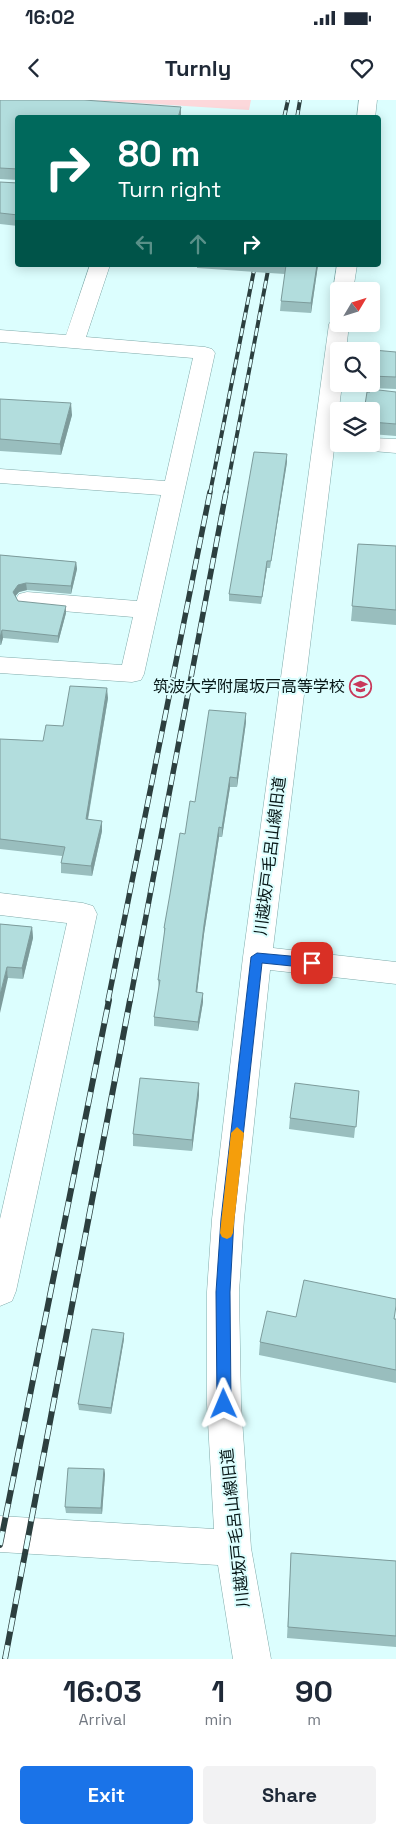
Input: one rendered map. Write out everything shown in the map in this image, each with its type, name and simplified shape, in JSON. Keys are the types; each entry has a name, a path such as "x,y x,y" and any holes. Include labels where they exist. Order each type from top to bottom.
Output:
{"street":[{"path":"366,115 368,100"},
{"path":"74,342 99,267"},
{"path":"344,282 347,267"},
{"name":"川越坂戸毛呂山線旧道","path":"334,402 338,332"},
{"path":"0,336 205,353 132,674 0,665"},
{"path":"380,445 396,446"},
{"name":"川越坂戸毛呂山線旧道","path":"252,1659 233,1548 224,1404 223,1292 228,1219 257,957 330,449"},
{"path":"0,476 174,489"},
{"path":"27,600 147,610"},
{"path":"0,904 83,914 0,1291"},
{"path":"257,957 396,972"},
{"path":"0,1534 233,1548"}],"shaded area":[{"path":"89,100 251,100 249,110"}],"building":[{"path":"0,100 84,100 181,107 179,115 15,115 15,169 0,168"},
{"path":"0,182 15,183 15,215 0,213"},
{"path":"286,267 317,267 311,303 281,301"},
{"path":"380,351 396,352 396,377 380,376"},
{"path":"380,390 396,392 396,424 380,423 380,402 365,402 367,392 380,392"},
{"path":"0,399 71,403 60,444 0,439"},
{"path":"254,452 287,454 271,561 267,561 262,597 229,594"},
{"path":"358,544 396,546 396,610 352,606"},
{"path":"0,555 76,562 71,586 26,583 18,585 13,592 18,601 66,606 58,636 2,630 0,638"},
{"path":"70,686 107,688 86,819 102,821 91,866 61,863 65,847 0,839 0,739 43,741 46,725 63,726"},
{"path":"209,710 246,713 237,778 230,777 222,828 219,827 196,992 203,993 198,1022 154,1017 160,980 158,980 164,928 180,833 185,834 190,801 195,802"},
{"path":"0,924 32,927 22,968 7,967 0,995"},
{"path":"140,1078 199,1083 192,1140 133,1134"},
{"path":"295,1083 359,1091 356,1127 290,1118"},
{"path":"304,1280 396,1299 394,1319 396,1319 396,1370 260,1342 267,1311 296,1317"},
{"path":"92,1329 124,1333 111,1408 78,1404"},
{"path":"68,1468 104,1469 101,1508 65,1507"},
{"path":"291,1553 396,1561 396,1636 288,1627"}],"railway":[{"path":"285,115 288,100"},
{"path":"298,115 300,100"},
{"path":"210,493 255,267"},
{"path":"226,493 269,267"},
{"path":"108,1001 210,492"},
{"path":"130,1001 226,492"},
{"path":"0,1545 109,1000"},
{"path":"5,1659 130,1000"}],"slow traffic":[{"path":"227,1233 237,1133"}],"place":[{"name":"筑波大学附属坂戸高等学校","path":"361,686"}],"route":[{"path":"224,1404 222,1336 228,1219 257,957 312,963"}]}
